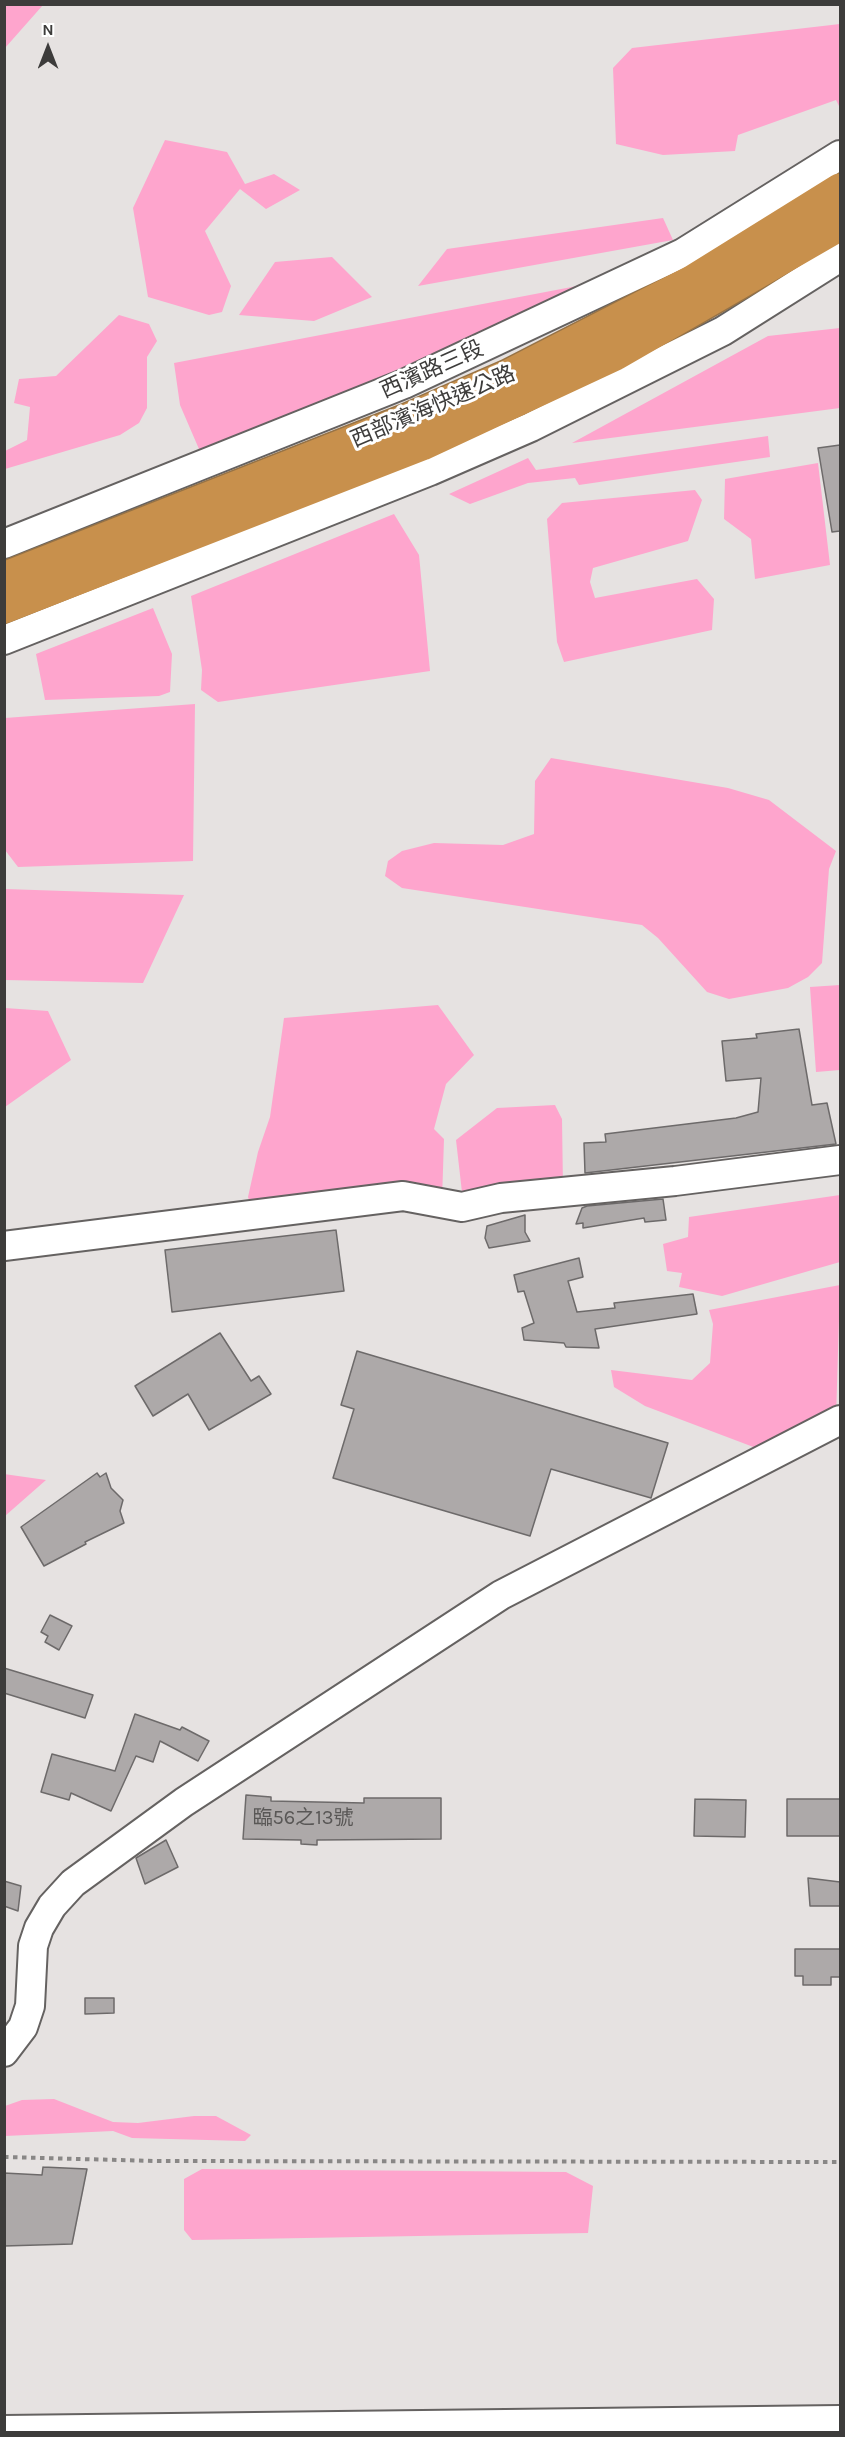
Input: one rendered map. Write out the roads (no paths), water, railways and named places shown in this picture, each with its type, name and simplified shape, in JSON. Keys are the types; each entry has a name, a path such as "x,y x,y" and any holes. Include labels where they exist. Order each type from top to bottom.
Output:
{"highway":[{"name":"西部濱海快速公路","path":"4,607 422,444 615,354 840,190"},
{"name":"西部濱海快速公路","path":"4,579 408,420 694,295 840,224"}],"street":[{"name":"西濱路三段","path":"4,544 404,384 683,253 840,155"},
{"path":"4,640 430,471 531,427 723,331 840,257"},
{"path":"4,1246 403,1196 462,1207 501,1198 675,1181 840,1160"},
{"path":"4,2052 23,2027 30,2006 33,1946 39,1928 52,1906 73,1883 184,1802 501,1595 840,1420"},
{"path":"4,2430 840,2420"}]}
